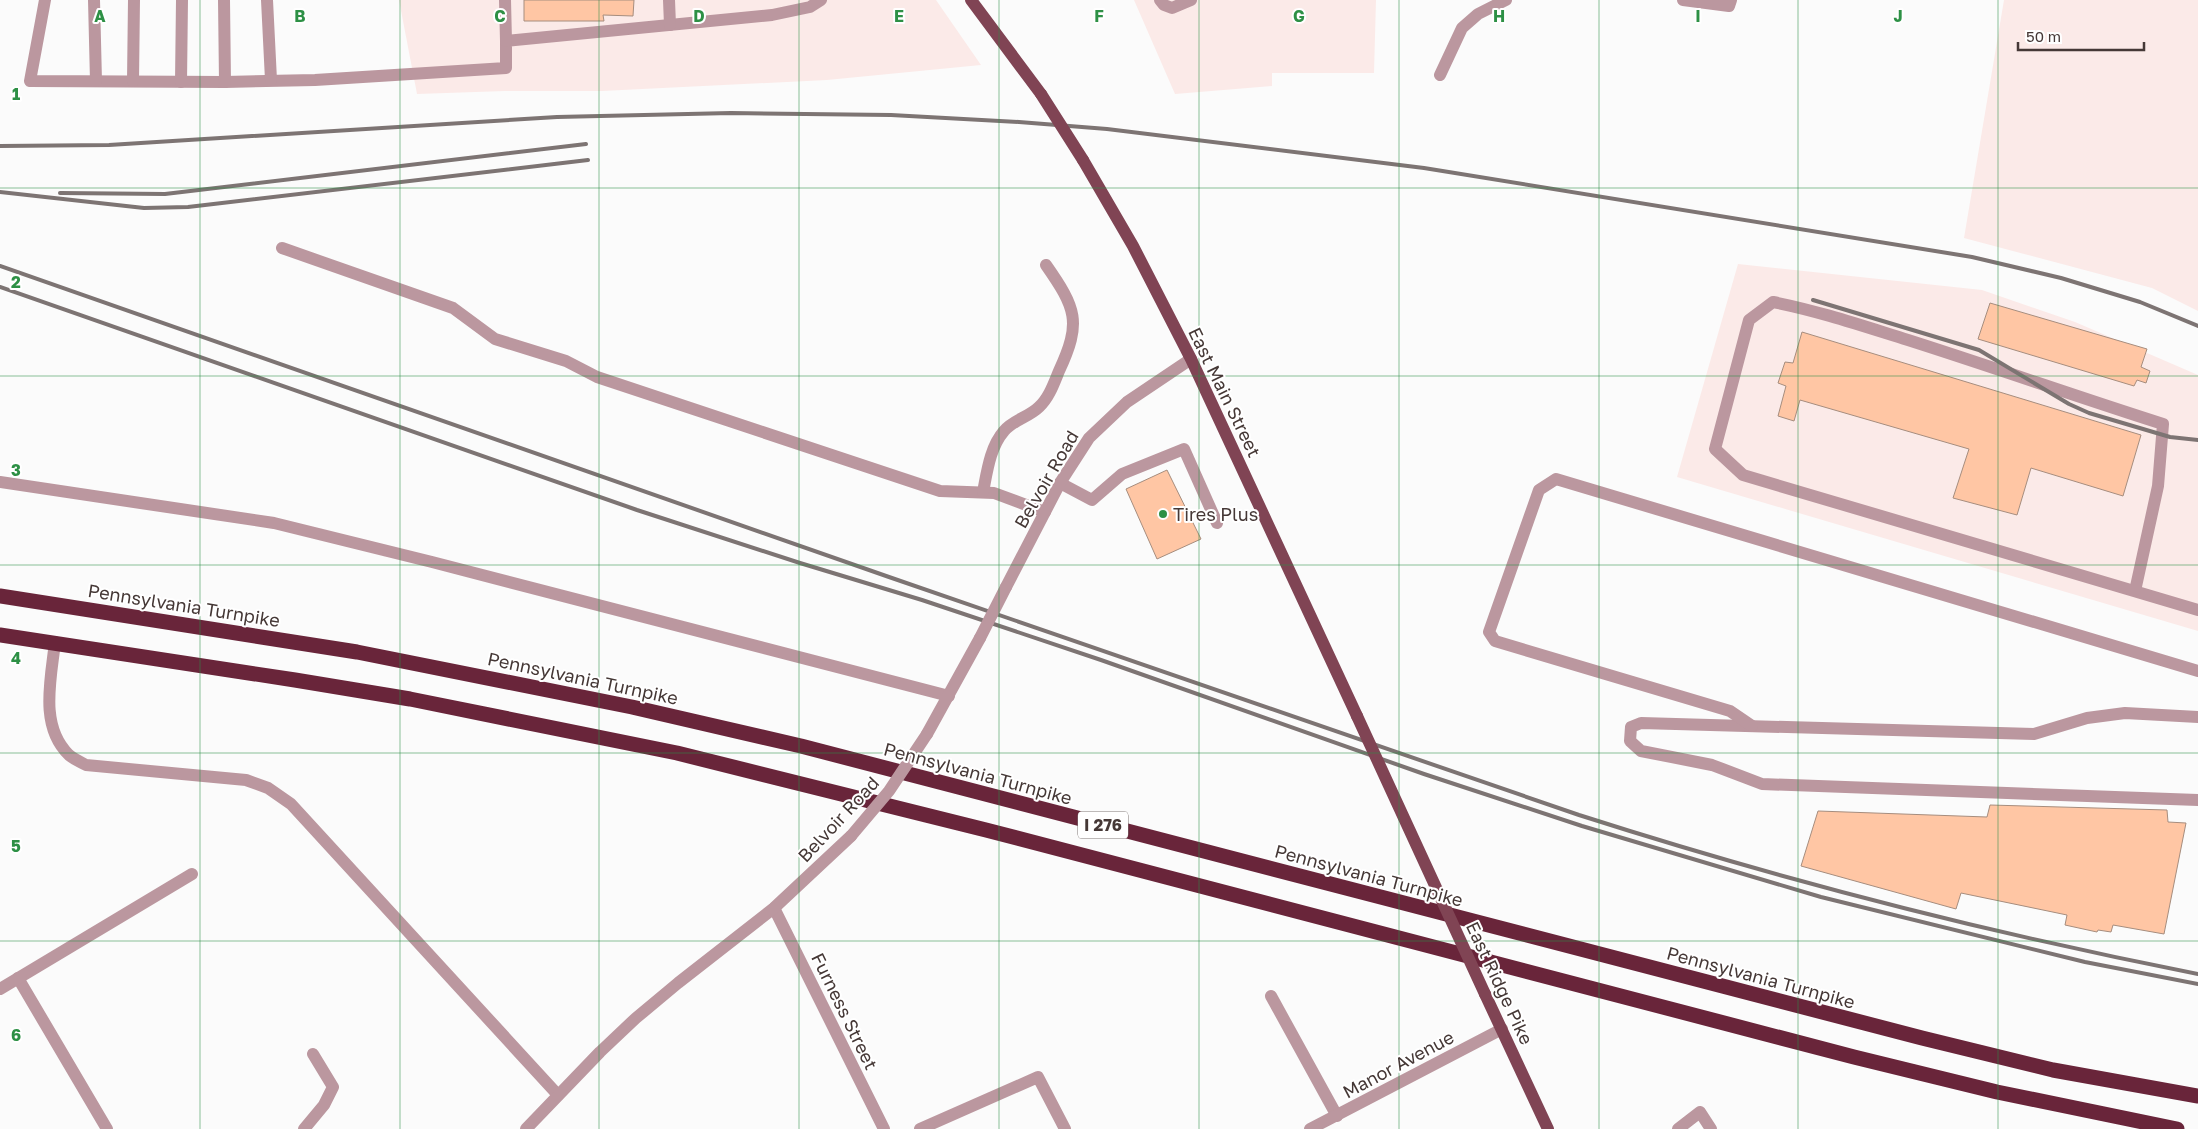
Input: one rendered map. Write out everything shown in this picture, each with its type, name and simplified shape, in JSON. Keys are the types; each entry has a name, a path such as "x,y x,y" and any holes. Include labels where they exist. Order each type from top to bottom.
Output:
{"highway":[{"name":"Pennsylvania Turnpike","path":"0,596 357,652 641,710 810,749 1922,1038 2053,1070 2198,1096"},
{"name":"I 276","path":"0,635 55,642 410,699 677,754 801,783 1108,862 1854,1057 1997,1092 2177,1129"}],"main road":[{"name":"East Main Street","path":"971,0 1041,94 1083,160 1132,246 1190,359 1357,716"},
{"name":"East Ridge Pike","path":"1357,716 1548,1129"}],"street":[{"path":"45,0 30,81 225,82 315,80 506,68 505,0"},
{"path":"94,0 96,81"},
{"path":"133,81 134,0"},
{"path":"181,82 182,0"},
{"path":"224,0 225,82"},
{"path":"267,0 271,80"},
{"path":"669,0 670,26"},
{"path":"506,41 772,15 810,8 821,0"},
{"path":"1160,0 1164,5 1172,8 1191,0"},
{"path":"1440,75 1462,28 1478,14 1506,0"},
{"path":"1683,0 1729,6 1731,0"},
{"path":"282,248 453,308 495,339 566,362 597,377 940,491 994,493 1045,512"},
{"path":"983,492 988,468 998,441 1004,431 1041,406 1054,383 1072,339 1073,319 1070,304 1046,265"},
{"path":"2135,591 2158,486 2163,424 2034,383 1966,358 1809,309 1773,302 1749,320 1715,449 1743,475 2198,610"},
{"name":"Belvoir Road","path":"526,1129 600,1052 643,1012 774,908 851,836 889,791 927,734 1076,456 1105,421 1127,402 1190,359"},
{"path":"1060,483 1092,500 1122,474 1184,449 1218,523"},
{"path":"1752,726 1730,711 1496,641 1490,632 1538,490 1556,479 2198,671"},
{"path":"0,482 274,523 949,696"},
{"path":"55,642 49,714 57,740 70,755 86,765 246,780 268,788 291,804 330,845 558,1094"},
{"path":"2198,717 2126,713 2086,718 2034,734 1641,723 1631,727 1630,741 1641,751 1712,765 1762,784 2198,800"},
{"path":"0,989 192,874"},
{"name":"Furness Street","path":"774,908 884,1129"},
{"path":"18,978 107,1129"},
{"path":"1271,996 1336,1116"},
{"name":"Manor Avenue","path":"1310,1129 1502,1029"},
{"path":"304,1129 324,1105 334,1087 313,1054"},
{"path":"920,1129 1038,1077 1065,1129"},
{"path":"1678,1129 1700,1112 1711,1129"}],"shaded area":[{"path":"399,0 936,0 981,65 827,80 602,91 505,91 417,94"},
{"path":"1134,0 1376,0 1374,73 1272,73 1272,86 1175,94"},
{"path":"2004,0 2198,0 2198,311 2152,288 1964,238"},
{"path":"1738,264 1982,290 2075,322 2198,375 2198,631 1677,477"}],"building":[{"path":"524,0 634,0 633,16 603,15 604,21 524,21"},
{"path":"1990,303 2147,349 2141,367 2150,371 2146,383 2137,380 2134,386 1978,339"},
{"path":"1802,332 2141,435 2123,496 2031,468 2017,515 1953,498 1969,449 1800,400 1794,421 1778,416 1786,386 1778,383 1785,362 1793,363"},
{"name":"Tires Plus","path":"1167,470 1201,539 1157,559 1126,489"},
{"path":"1990,805 2167,810 2168,822 2186,823 2164,934 2113,925 2111,932 2098,930 2097,932 2065,925 2067,915 1961,893 1956,909 1801,866 1818,811 1987,817"}],"railway":[{"path":"0,146 109,145 557,117 731,113 891,115 1107,129 1424,168 1972,257 2061,278 2140,302 2198,326"},
{"path":"60,193 165,194 586,144"},
{"path":"0,192 144,208 188,207 588,160"},
{"path":"0,266 889,577 1579,815 1655,839 1886,904 2042,941 2198,974"},
{"path":"0,287 637,510 922,600 1101,660 1424,774 1582,826 1821,897 2085,962 2198,984"},
{"path":"1813,300 1979,350 2069,404 2089,413 2170,437 2198,440"}],"place":[{"name":"Tires Plus","path":"1163,514"}]}
